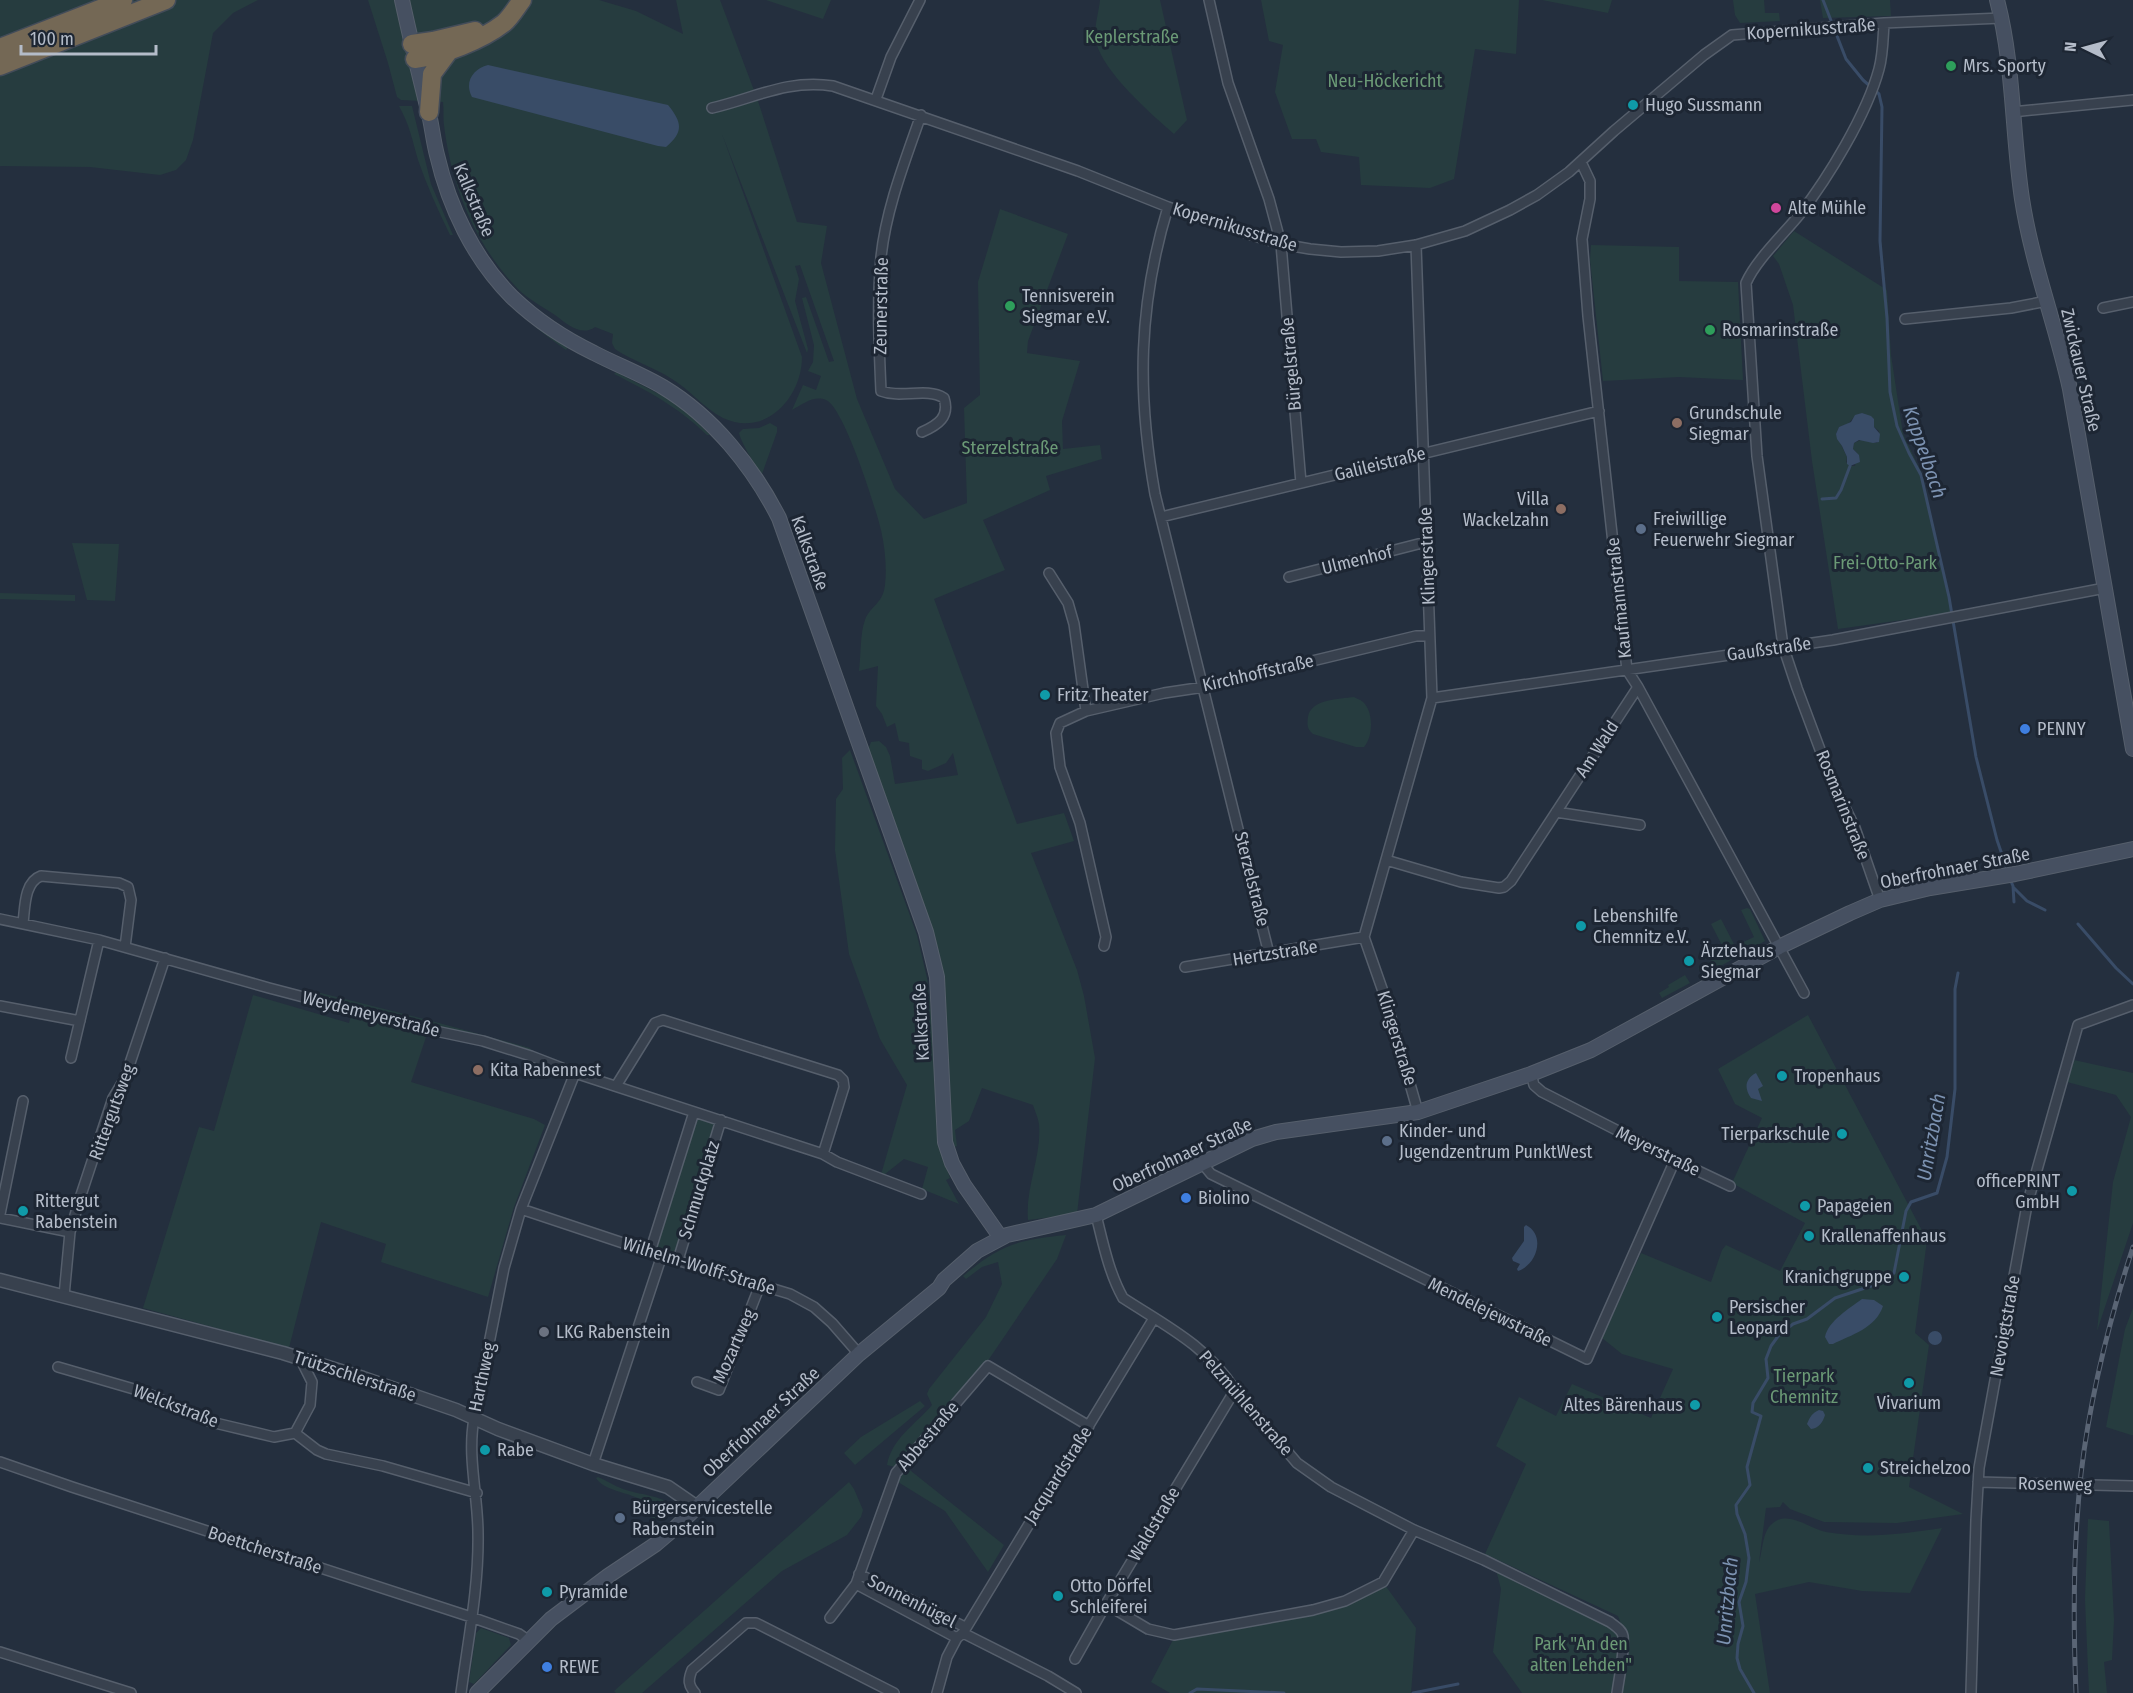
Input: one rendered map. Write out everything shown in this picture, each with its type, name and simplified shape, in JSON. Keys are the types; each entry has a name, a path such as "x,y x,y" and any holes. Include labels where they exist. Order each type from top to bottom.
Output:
{"highway":[{"path":"0,66 166,0"},
{"path":"413,52 474,31 494,18 505,8 509,0"},
{"path":"413,52 449,51 475,40 504,23 522,0"},
{"path":"0,48 115,2"},
{"path":"429,112 432,74 449,51"}],"main road":[{"name":"Kalkstraße","path":"402,0 437,155 462,226 479,255 507,290 556,331 592,352 663,387 683,400 719,433 754,475 779,518 926,932 937,977 944,1130 949,1156 964,1185 1001,1238"},
{"name":"Zwickauer Straße","path":"1997,0 2002,18 2027,228 2061,348 2070,389 2133,749"},
{"name":"Oberfrohnaer Straße","path":"477,1693 566,1607 656,1544 859,1354 939,1288 944,1280 977,1251 1001,1238 1096,1215 1252,1139 1276,1132 1418,1112 1531,1074 1591,1050 1779,947 1880,900 1930,888 2010,875 2133,849"}],"street":[{"path":"876,99 891,57 920,0"},
{"path":"1209,0 1228,83 1269,199 1281,244"},
{"name":"Kopernikusstraße","path":"712,108 768,90 808,83 833,86 876,99 1088,175 1168,207 1281,244 1310,249 1378,251 1416,245 1465,231 1537,195 1581,162 1704,55 1732,35 1884,23 2002,18"},
{"name":"Rosmarinstraße","path":"1880,900 1855,828 1831,779 1783,646 1757,456 1746,283 1753,268 1801,212 1853,131 1880,67 1884,23"},
{"path":"2013,112 2133,99"},
{"name":"Zeunerstraße","path":"921,115 888,217 881,256 879,294 881,391 894,395 935,393 944,398 946,405 944,418 937,425 922,432"},
{"name":"Kaufmannstraße","path":"1581,162 1590,181 1590,199 1582,239 1588,316 1627,670 1804,993"},
{"name":"Sterzelstraße","path":"1168,207 1149,281 1142,374 1145,429 1153,485 1269,954"},
{"name":"Bürgelstraße","path":"1281,244 1301,483"},
{"name":"Klingerstraße","path":"1416,245 1432,698 1364,937 1386,1000 1418,1112"},
{"path":"1905,319 2011,308 2047,301"},
{"path":"2103,308 2133,302"},
{"name":"Galileistraße","path":"1161,517 1599,411"},
{"name":"Ulmenhof","path":"1288,577 1426,542"},
{"path":"1049,573 1068,603 1074,624 1086,711"},
{"name":"Gaußstraße","path":"1432,698 1833,640 2105,588"},
{"name":"Kirchhoffstraße","path":"1104,946 1106,937 1085,841 1056,750 1056,733 1060,723 1086,711 1164,693 1204,687 1416,636 1429,636"},
{"name":"Am Wald","path":"1386,860 1461,882 1499,888 1511,881 1638,687"},
{"path":"1556,812 1640,825"},
{"path":"23,923 28,891 36,878 41,876 119,884 128,887 132,900 124,946"},
{"name":"Weydemeyerstraße","path":"0,919 124,946 426,1029 483,1041 823,1154 837,1162 921,1194"},
{"name":"Hertzstraße","path":"1185,968 1364,937"},
{"path":"71,1058 99,940"},
{"name":"Rittergutsweg","path":"64,1296 70,1232 107,1115 113,1098 125,1078 165,958"},
{"name":"Nevoigtstraße","path":"1971,1693 1978,1482 2027,1205 2078,1025 2133,1005"},
{"path":"0,1006 80,1021"},
{"path":"616,1086 655,1023 663,1020 838,1075 843,1080 844,1087 823,1154"},
{"name":"Harthweg","path":"462,1693 478,1535 477,1493 471,1437 474,1419 504,1268 521,1209 575,1073"},
{"name":"Meyerstraße","path":"1531,1074 1534,1085 1542,1092 1730,1186"},
{"path":"23,1101 0,1216 70,1232"},
{"name":"Schmuckplatz","path":"650,1251 694,1112"},
{"name":"Schmuckplatz","path":"678,1260 721,1120"},
{"name":"Mendelejewstraße","path":"1202,1163 1211,1174 1587,1359 1675,1160"},
{"path":"0,1165 11,1166"},
{"name":"Wilhelm-Wolff-Straße","path":"521,1209 790,1294 814,1307 832,1323 859,1354"},
{"name":"Pelzmühlenstraße","path":"1096,1215 1106,1257 1123,1298 1195,1344 1297,1462 1331,1487 1414,1530 1493,1564 1618,1628 1623,1635 1617,1693"},
{"path":"593,1464 662,1255"},
{"name":"Trützschlerstraße","path":"0,1280 146,1316 300,1358 443,1406 593,1464 668,1487 697,1507"},
{"name":"Mozartweg","path":"697,1382 719,1390 760,1285"},
{"name":"Jacquardstraße","path":"937,1693 947,1657 1154,1318"},
{"path":"300,1358 312,1382 310,1405 295,1433 317,1450 477,1493"},
{"name":"Abbestraße","path":"830,1618 858,1579 896,1473 988,1366 1089,1426"},
{"name":"Welckstraße","path":"58,1367 144,1392 211,1422 274,1437 295,1433"},
{"name":"Waldstraße","path":"1075,1659 1235,1390"},
{"name":"Boettcherstraße","path":"0,1462 471,1617 519,1634 529,1641"},
{"name":"Rosenweg","path":"1978,1482 2133,1486"},
{"path":"1106,1604 1148,1629 1174,1635 1313,1610 1345,1601 1383,1582 1414,1530"},
{"name":"Sonnenhügel","path":"858,1579 962,1633"},
{"name":"Sonnenhügel","path":"858,1579 1048,1676 1076,1693"},
{"path":"695,1693 689,1686 688,1678 692,1670 750,1622 894,1693"},
{"path":"0,1652 131,1693"}],"green space":[{"path":"0,0 258,0 233,13 213,33 193,140 186,160 176,170 160,175 90,167 0,166"},
{"path":"368,0 599,0 636,11 683,34 676,0 720,0 758,101 797,222 827,226 821,263 857,399 895,489 924,519 967,503 964,408 980,395 978,282 1000,209 1068,234 1028,341 1027,353 1080,361 1062,421 1063,449 1100,445 1102,459 1046,476 1050,490 983,520 1005,570 934,599 1017,824 1064,813 1074,841 1031,853 1077,970 1095,1058 1077,1214 1028,1220 1029,1196 1039,1136 1039,1122 1033,1105 982,1088 969,1121 955,1130 957,1146 952,1148 941,976 868,750 871,742 879,741 886,747 895,784 958,775 953,753 946,763 928,771 922,769 922,760 910,756 909,743 899,741 895,723 887,727 876,706 878,666 859,671 863,625 884,591 886,572 884,544 866,481 850,439 833,407 826,400 817,399 792,410 803,385 816,390 821,376 808,371 813,362 814,345 802,298 806,297 829,362 834,361 800,265 795,266 799,279 795,301 808,349 807,353 722,134 802,357 796,386 788,399 779,410 753,423 739,423 723,418 672,379 615,349 612,343 613,334 595,327 585,331 569,325 522,293 489,253 467,213 452,170 447,147 443,102 401,100 397,97"},
{"path":"766,0 831,0 823,19"},
{"name":"Keplerstraße","path":"1100,0 1160,0 1187,120 1174,134 1129,92 1101,54 1095,37"},
{"name":"Neu-Höckericht","path":"1261,0 1519,0 1516,54 1475,49 1454,179 1430,188 1361,185 1359,157 1321,152 1316,139 1292,139 1275,92 1283,45 1269,41"},
{"path":"1542,0 1612,0 1608,13"},
{"path":"1733,0 1764,0 1765,13 1779,13 1780,21 1740,23 1735,15"},
{"path":"1820,0 1890,0 1891,16 1823,18"},
{"path":"399,106 412,106 431,184 453,235 450,235 429,189"},
{"path":"457,227 518,309 541,330 568,347 566,350 517,311 489,282 466,248 455,229"},
{"name":"Frei-Otto-Park","path":"1794,231 1887,290 1891,355 1903,434 1922,474 1953,613 1838,629 1812,461 1793,305 1779,264 1773,256","holes":["1862,413 1870,418 1874,427 1879,431 1877,443 1861,440 1854,443 1853,449 1857,453 1855,466 1850,466 1846,462 1847,457 1836,434 1839,427 1848,424"]},
{"path":"1591,245 1679,247 1679,281 1738,282 1743,380 1679,377 1603,381 1590,260"},
{"path":"616,372 669,399 689,414 710,435 663,401 614,374"},
{"path":"770,423 777,427 777,432 762,474 739,433 743,429 759,428"},
{"path":"72,543 119,544 115,601 87,600"},
{"path":"0,593 75,595 75,601 0,599"},
{"path":"1354,697 1367,706 1371,718 1371,731 1364,747 1356,747 1313,734 1308,725 1308,717 1314,707 1334,699"},
{"path":"850,750 917,935 927,978 933,1026 938,1144 950,1178 946,1180 959,1204 922,1189 928,1167 904,1159 880,1178 907,1085 880,1039 849,954 835,850 836,799 843,789 842,758"},
{"path":"1750,909 1765,941 1703,976 1698,968 1727,955 1711,924 1721,919 1735,946 1754,937 1741,910"},
{"path":"1685,975 1690,983 1662,998 1659,993"},
{"path":"309,990 428,1020 531,1050 308,995"},
{"path":"253,995 349,1023 352,1012 427,1034 411,1082 534,1119 545,1125 514,1207 488,1297 381,1262 386,1244 321,1222 289,1348 143,1308 199,1127 214,1131"},
{"name":"Tierpark Chemnitz","path":"1808,1015 1927,1240 1915,1333 1929,1345 1909,1487 1963,1514 1897,1523 1824,1522 1790,1509 1783,1502 1780,1507 1766,1508 1759,1562 1769,1526 1786,1518 1826,1532 1855,1535 1898,1534 1942,1528 1910,1593 1862,1591 1809,1582 1755,1594 1770,1693 1619,1693 1626,1636 1618,1616 1485,1554 1526,1464 1496,1446 1519,1397 1556,1416 1572,1384 1651,1418 1673,1369 1622,1354 1602,1338 1641,1253 1711,1282 1722,1250 1726,1245 1780,1271 1805,1223 1732,1183 1762,1118 1735,1104 1718,1069"},
{"path":"2074,1060 2133,1073 2133,1223 2097,1331 2113,1182 2131,1117 2116,1095 2067,1082"},
{"path":"694,1112 721,1120 678,1260 650,1252"},
{"path":"1066,1235 1057,1259 985,1365 895,1467 887,1465 899,1439 932,1405 927,1394 929,1389 986,1317 1002,1284 998,1262 982,1267 966,1279 963,1276 988,1257 1011,1245"},
{"path":"2133,1308 2133,1435 2131,1435 2106,1427 2125,1329"},
{"path":"920,1401 925,1406 855,1465 844,1453 861,1437"},
{"path":"906,1467 1004,1545 988,1572 945,1511 898,1482"},
{"path":"596,1478 623,1489 668,1502 674,1510 660,1521 651,1517 645,1502 602,1484"},
{"path":"849,1482 863,1510 861,1517 847,1535 782,1571 642,1693 616,1693 614,1691"},
{"path":"2088,1519 2109,1521 2114,1620 2112,1660 2104,1662 2107,1693 2089,1693 2085,1599"},
{"name":"Park \"An den alten Lehden\"","path":"1496,1570 1573,1605 1623,1635 1617,1693 1522,1693 1493,1652 1501,1589"},
{"path":"1385,1585 1416,1628 1411,1693 1170,1693 1151,1682 1174,1638 1283,1617"},
{"path":"481,1628 509,1638 511,1645 474,1684 469,1682 476,1633"}],"water":[{"path":"488,65 668,105 678,122 678,132 666,147 658,146 472,97 469,86 471,77"},
{"path":"1862,413 1874,419 1874,427 1880,434 1879,442 1859,440 1854,443 1853,449 1859,455 1860,462 1850,466 1847,464 1847,457 1836,434 1839,427 1851,422 1855,415"},
{"path":"1756,1073 1763,1086 1758,1089 1762,1101 1751,1098 1747,1091 1748,1081"},
{"path":"1526,1225 1536,1236 1537,1249 1530,1263 1518,1271 1520,1264 1512,1258 1524,1241"},
{"path":"1862,1299 1874,1300 1883,1306 1880,1314 1862,1330 1829,1344 1825,1337 1830,1326 1840,1315"},
{"path":"1932,1331 1938,1331 1942,1338 1938,1345 1932,1345 1928,1341 1928,1335"},
{"path":"1819,1410 1823,1411 1824,1418 1818,1426 1811,1429 1807,1424"}],"waterway":[{"name":"Kappelbach","path":"1823,0 1846,59 1863,80 1879,94 1882,107 1880,241 1887,318 1890,392 1897,426 1921,475 1949,597 1976,757 1997,840 2008,872"},
{"path":"1822,499 1836,498 1850,466"},
{"name":"Unritzbach","path":"2010,879 2014,902"},
{"path":"2013,887 2027,901 2045,910"},
{"path":"2078,924 2133,984"},
{"name":"Unritzbach","path":"1754,1693 1740,1669 1737,1658 1743,1626 1739,1602 1746,1582 1749,1558 1745,1534 1736,1505 1750,1485 1747,1467 1761,1416 1752,1412 1753,1403 1768,1378 1766,1359 1779,1335 1793,1324 1807,1319 1835,1298 1886,1281 1894,1273 1906,1211 1911,1202 1937,1193 1947,1157 1955,1089 1955,989 1958,973"},
{"path":"1413,1693 1458,1684"},
{"path":"1190,1693 1197,1689 1284,1693"}],"railway":[{"path":"2076,1693 2074,1584 2081,1474 2101,1359 2133,1247"}],"place":[{"name":"Mrs. Sporty","path":"1951,66"},
{"name":"Hugo Sussmann","path":"1633,105"},
{"name":"Alte Mühle","path":"1776,208"},
{"name":"Tennisverein Siegmar e.V.","path":"1010,306"},
{"name":"Rosmarinstraße","path":"1710,330"},
{"name":"Grundschule Siegmar","path":"1677,423"},
{"name":"Villa Wackelzahn","path":"1561,509"},
{"name":"Freiwillige Feuerwehr Siegmar","path":"1641,529"},
{"name":"Fritz Theater","path":"1045,695"},
{"name":"PENNY","path":"2025,729"},
{"name":"Lebenshilfe Chemnitz e.V.","path":"1581,926"},
{"name":"Ärztehaus Siegmar","path":"1689,961"},
{"name":"Kita Rabennest","path":"478,1070"},
{"name":"Tropenhaus","path":"1782,1076"},
{"name":"Tierparkschule","path":"1842,1134"},
{"name":"Kinder- und Jugendzentrum PunktWest","path":"1387,1141"},
{"name":"officePRINT GmbH","path":"2072,1191"},
{"name":"Biolino","path":"1186,1198"},
{"name":"Papageien","path":"1805,1206"},
{"name":"Rittergut Rabenstein","path":"23,1211"},
{"name":"Krallenaffenhaus","path":"1809,1236"},
{"name":"Kranichgruppe","path":"1904,1277"},
{"name":"Persischer Leopard","path":"1717,1317"},
{"name":"LKG Rabenstein","path":"544,1332"},
{"name":"Vivarium","path":"1909,1383"},
{"name":"Altes Bärenhaus","path":"1695,1405"},
{"name":"Rabe","path":"485,1450"},
{"name":"Streichelzoo","path":"1868,1468"},
{"name":"Bürgerservicestelle Rabenstein","path":"620,1518"},
{"name":"Pyramide","path":"547,1592"},
{"name":"Otto Dörfel Schleiferei","path":"1058,1596"},
{"name":"REWE","path":"547,1667"}]}
